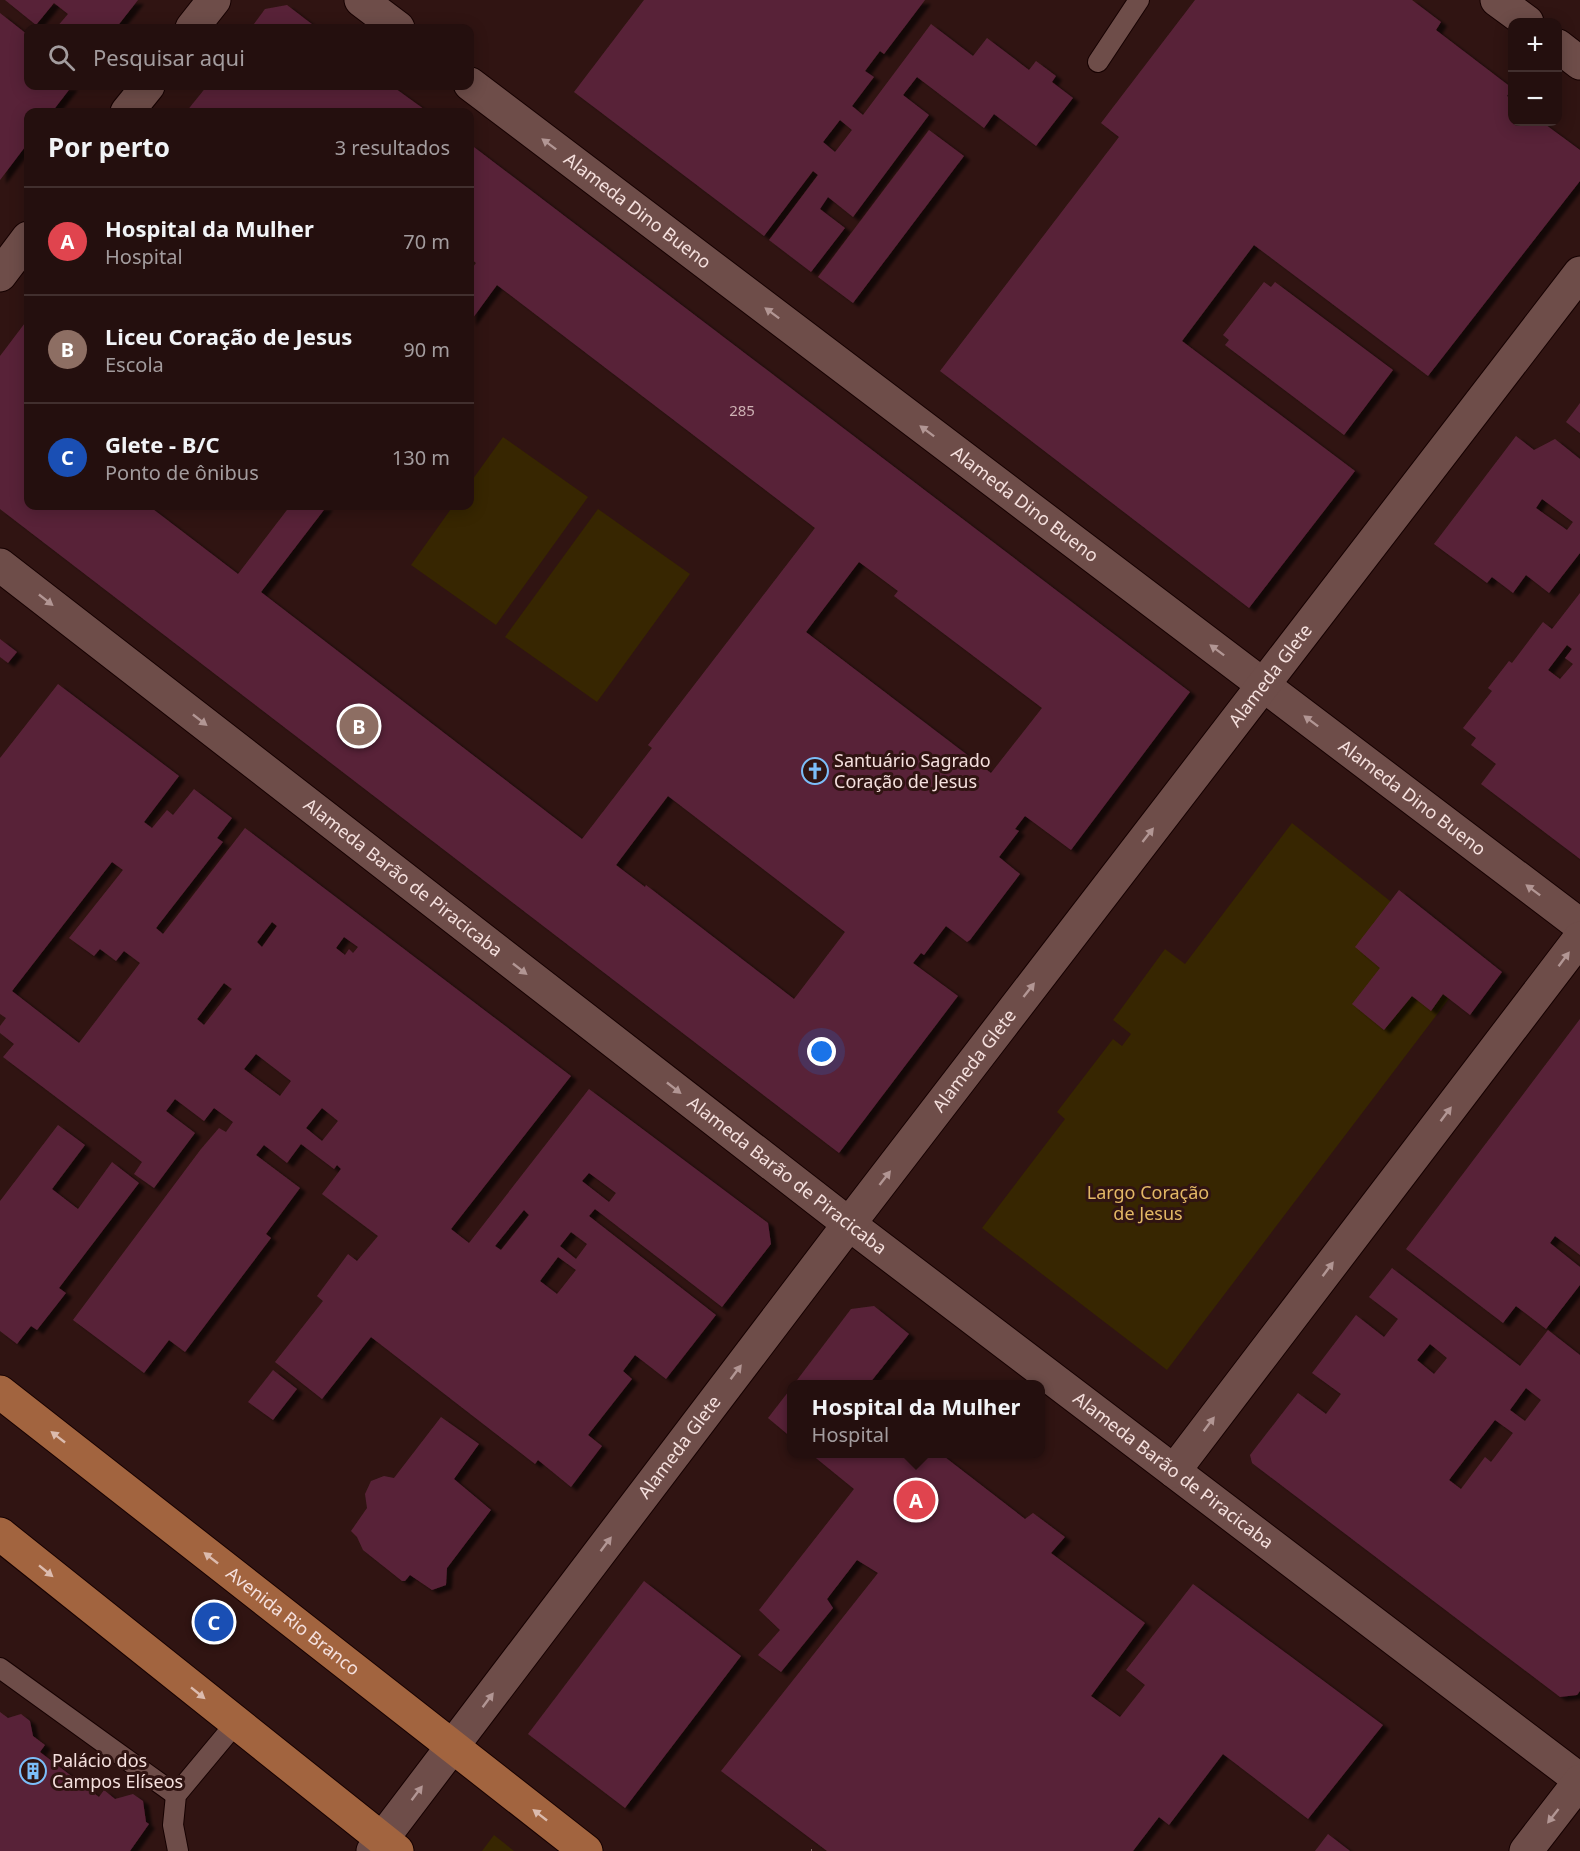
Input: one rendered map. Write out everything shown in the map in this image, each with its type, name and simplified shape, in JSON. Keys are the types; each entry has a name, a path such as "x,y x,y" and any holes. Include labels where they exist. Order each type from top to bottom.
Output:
{"main road":[{"name":"Avenida Rio Branco","path":"0,1392 586,1851"},
{"path":"0,1534 236,1723 384,1847"}],"street":[{"path":"195,24 214,0"},
{"path":"361,0 393,24"},
{"path":"1497,0 1522,18"},
{"path":"1562,50 1580,63"},
{"name":"Alameda Dino Bueno","path":"474,87 1580,925"},
{"path":"130,108 145,90"},
{"path":"0,275 24,243"},
{"name":"Alameda Glete","path":"384,1847 453,1746 849,1224 1580,273"},
{"name":"Alameda Barão de Piracicaba","path":"0,565 849,1224 1580,1780"},
{"path":"1174,1471 1580,938"},
{"path":"1526,1851 1580,1780"}],"lane":[{"path":"1098,62 1139,0"},
{"path":"0,1668 176,1795"},
{"path":"178,1851 173,1825 176,1795 236,1723"}],"green space":[{"path":"503,437 588,497 496,625 411,565 450,510 474,510 474,477"},
{"path":"598,509 690,574 597,702 505,637"},
{"name":"Largo Coração de Jesus","path":"1292,823 1473,967 1167,1370 982,1228 1065,1119 1057,1112 1113,1039 1122,1046 1131,1034 1113,1020 1165,949 1185,964"},
{"path":"494,1835 514,1851 482,1851"}],"building":[{"path":"5,0 138,0 119,24 59,24 68,14 54,3 35,24"},
{"path":"644,0 925,0 884,54 880,51 865,71 874,77 852,106 863,115 931,24 973,56 987,38 1029,70 1036,61 1056,76 1052,82 1073,98 1036,146 994,114 984,128 917,77 903,95 929,115 853,217 828,197 820,209 845,228 811,272 769,240 818,175 813,171 764,236 574,92","holes":["840,120 852,130 835,152 823,142"]},
{"path":"1195,0 1412,0 1441,22 1436,30 1508,85 1508,126 1547,126 1580,150 1580,181 1428,376 1254,245 1182,341 1355,471 1249,608 940,371 1119,137 1101,123"},
{"path":"287,5 312,24 254,24 265,9"},
{"path":"0,13 24,32 24,90 69,90 55,108 24,108 24,148 0,180"},
{"path":"204,90 398,90 422,108 189,108"},
{"path":"929,130 964,156 853,303 818,277"},
{"path":"474,147 1190,692 1071,850 1025,816 1015,829 1019,831 999,857 1020,874 970,940 967,942 946,926 924,955 921,953 913,963 958,996 839,1153 0,509 0,356 24,324 24,510 154,510 238,574 287,510 324,510 261,592 582,839 652,748 648,745 815,528 497,285 474,317 474,266 476,263 474,261","holes":["859,562 898,591 894,596 1042,708 991,773 806,632","668,796 845,932 794,999 646,885 645,887 616,865"]},
{"path":"1264,282 1271,287 1275,282 1393,370 1344,435 1225,345 1229,340 1223,335"},
{"path":"1580,403 1580,433 1566,422"},
{"path":"1516,436 1534,450 1555,439 1580,459 1580,553 1549,593 1526,575 1513,593 1492,577 1487,583 1434,544","holes":["1542,499 1573,522 1567,530 1536,508"]},
{"path":"1580,593 1580,859 1481,784 1496,764 1471,745 1476,738 1463,728 1492,691 1488,688 1509,661 1512,663 1543,622 1552,629","holes":["1567,645 1572,649 1565,658 1573,664 1560,679 1548,670"]},
{"path":"0,639 17,652 8,663 0,657"},
{"path":"58,684 179,776 144,822 152,828 167,810 173,815 194,789 232,818 217,838 223,842 156,928 163,934 245,828 571,1076 451,1229 469,1243 589,1089 768,1223 771,1244 722,1307 595,1209 589,1216 716,1315 666,1379 635,1355 623,1371 632,1379 588,1435 602,1446 571,1487 538,1460 535,1464 371,1337 322,1399 275,1362 323,1301 317,1296 348,1254 357,1261 378,1236 322,1194 341,1169 337,1165 334,1169 301,1144 287,1163 264,1145 256,1155 300,1188 266,1234 271,1238 185,1352 169,1340 144,1373 73,1320 201,1149 219,1128 226,1132 233,1122 214,1108 204,1121 175,1099 166,1111 195,1133 154,1188 134,1174 142,1162 3,1057 14,1044 0,1033 0,1026 6,1018 0,1014 0,758","holes":["112,862 123,870 69,938 94,956 100,949 116,961 124,951 140,963 79,1043 12,991","272,922 277,926 262,947 257,942","344,937 358,947 353,953 349,949 345,955 336,948","224,983 232,989 204,1025 197,1019","256,1054 291,1081 280,1096 244,1069","322,1108 338,1121 322,1141 306,1128","589,1173 616,1193 609,1202 582,1181","524,1210 529,1215 501,1250 495,1246","571,1232 587,1244 576,1259 560,1246","558,1257 576,1270 557,1294 540,1281"]},
{"path":"1399,890 1502,972 1470,1015 1443,994 1431,1011 1412,996 1384,1030 1352,1004 1380,968 1355,947"},
{"path":"1580,1019 1580,1255 1555,1236 1550,1243 1580,1267 1580,1285 1546,1329 1516,1306 1503,1323 1406,1249"},
{"path":"58,1125 85,1145 52,1189 78,1209 112,1162 139,1183 59,1288 66,1293 37,1330 31,1326 17,1344 0,1331 0,1201"},
{"path":"1392,1268 1520,1366 1548,1330 1580,1355 1580,1691 1577,1695 1560,1697 1252,1463 1250,1455 1298,1393 1326,1414 1341,1394 1312,1373 1356,1315 1384,1337 1398,1319 1369,1297","holes":["1430,1344 1447,1358 1434,1374 1417,1360","1526,1388 1541,1400 1525,1421 1510,1410","1495,1420 1513,1433 1491,1462 1485,1457 1461,1489 1449,1480"]},
{"path":"874,1306 909,1334 872,1380 797,1380 851,1309"},
{"path":"273,1370 297,1389 273,1420 248,1402"},
{"path":"787,1393 787,1434 768,1418"},
{"path":"441,1417 479,1444 454,1479 491,1510 447,1568 446,1585 432,1590 410,1575 402,1581 363,1550 357,1537 351,1531 367,1508 365,1494 371,1481 384,1476 394,1478"},
{"path":"816,1458 946,1458 1025,1519 1033,1513 1065,1537 1051,1553 1145,1623 1091,1696 1120,1717 1145,1685 1126,1670 1193,1584 1383,1725 1308,1819 1223,1754 1169,1825 1159,1817 1133,1851 827,1851 721,1771 878,1573 857,1560 827,1599 833,1608 781,1672 758,1655 780,1630 759,1610 854,1489"},
{"path":"644,1581 741,1656 625,1808 528,1734"},
{"name":"Palácio dos Campos Elíseos","path":"0,1712 8,1718 21,1714 30,1721 33,1736 45,1745 40,1752 99,1797 104,1790 115,1799 133,1794 143,1801 146,1822 149,1824 130,1851 0,1851"},
{"path":"1328,1834 1350,1851 1315,1851"}],"place":[{"name":"Liceu Coração de Jesus","path":"359,726"},
{"name":"Santuário Sagrado Coração de Jesus","path":"815,771"},
{"name":"Hospital da Mulher","path":"916,1500"},
{"name":"Glete - B/C","path":"214,1622"},
{"name":"Palácio dos Campos Elíseos","path":"33,1771"}]}
